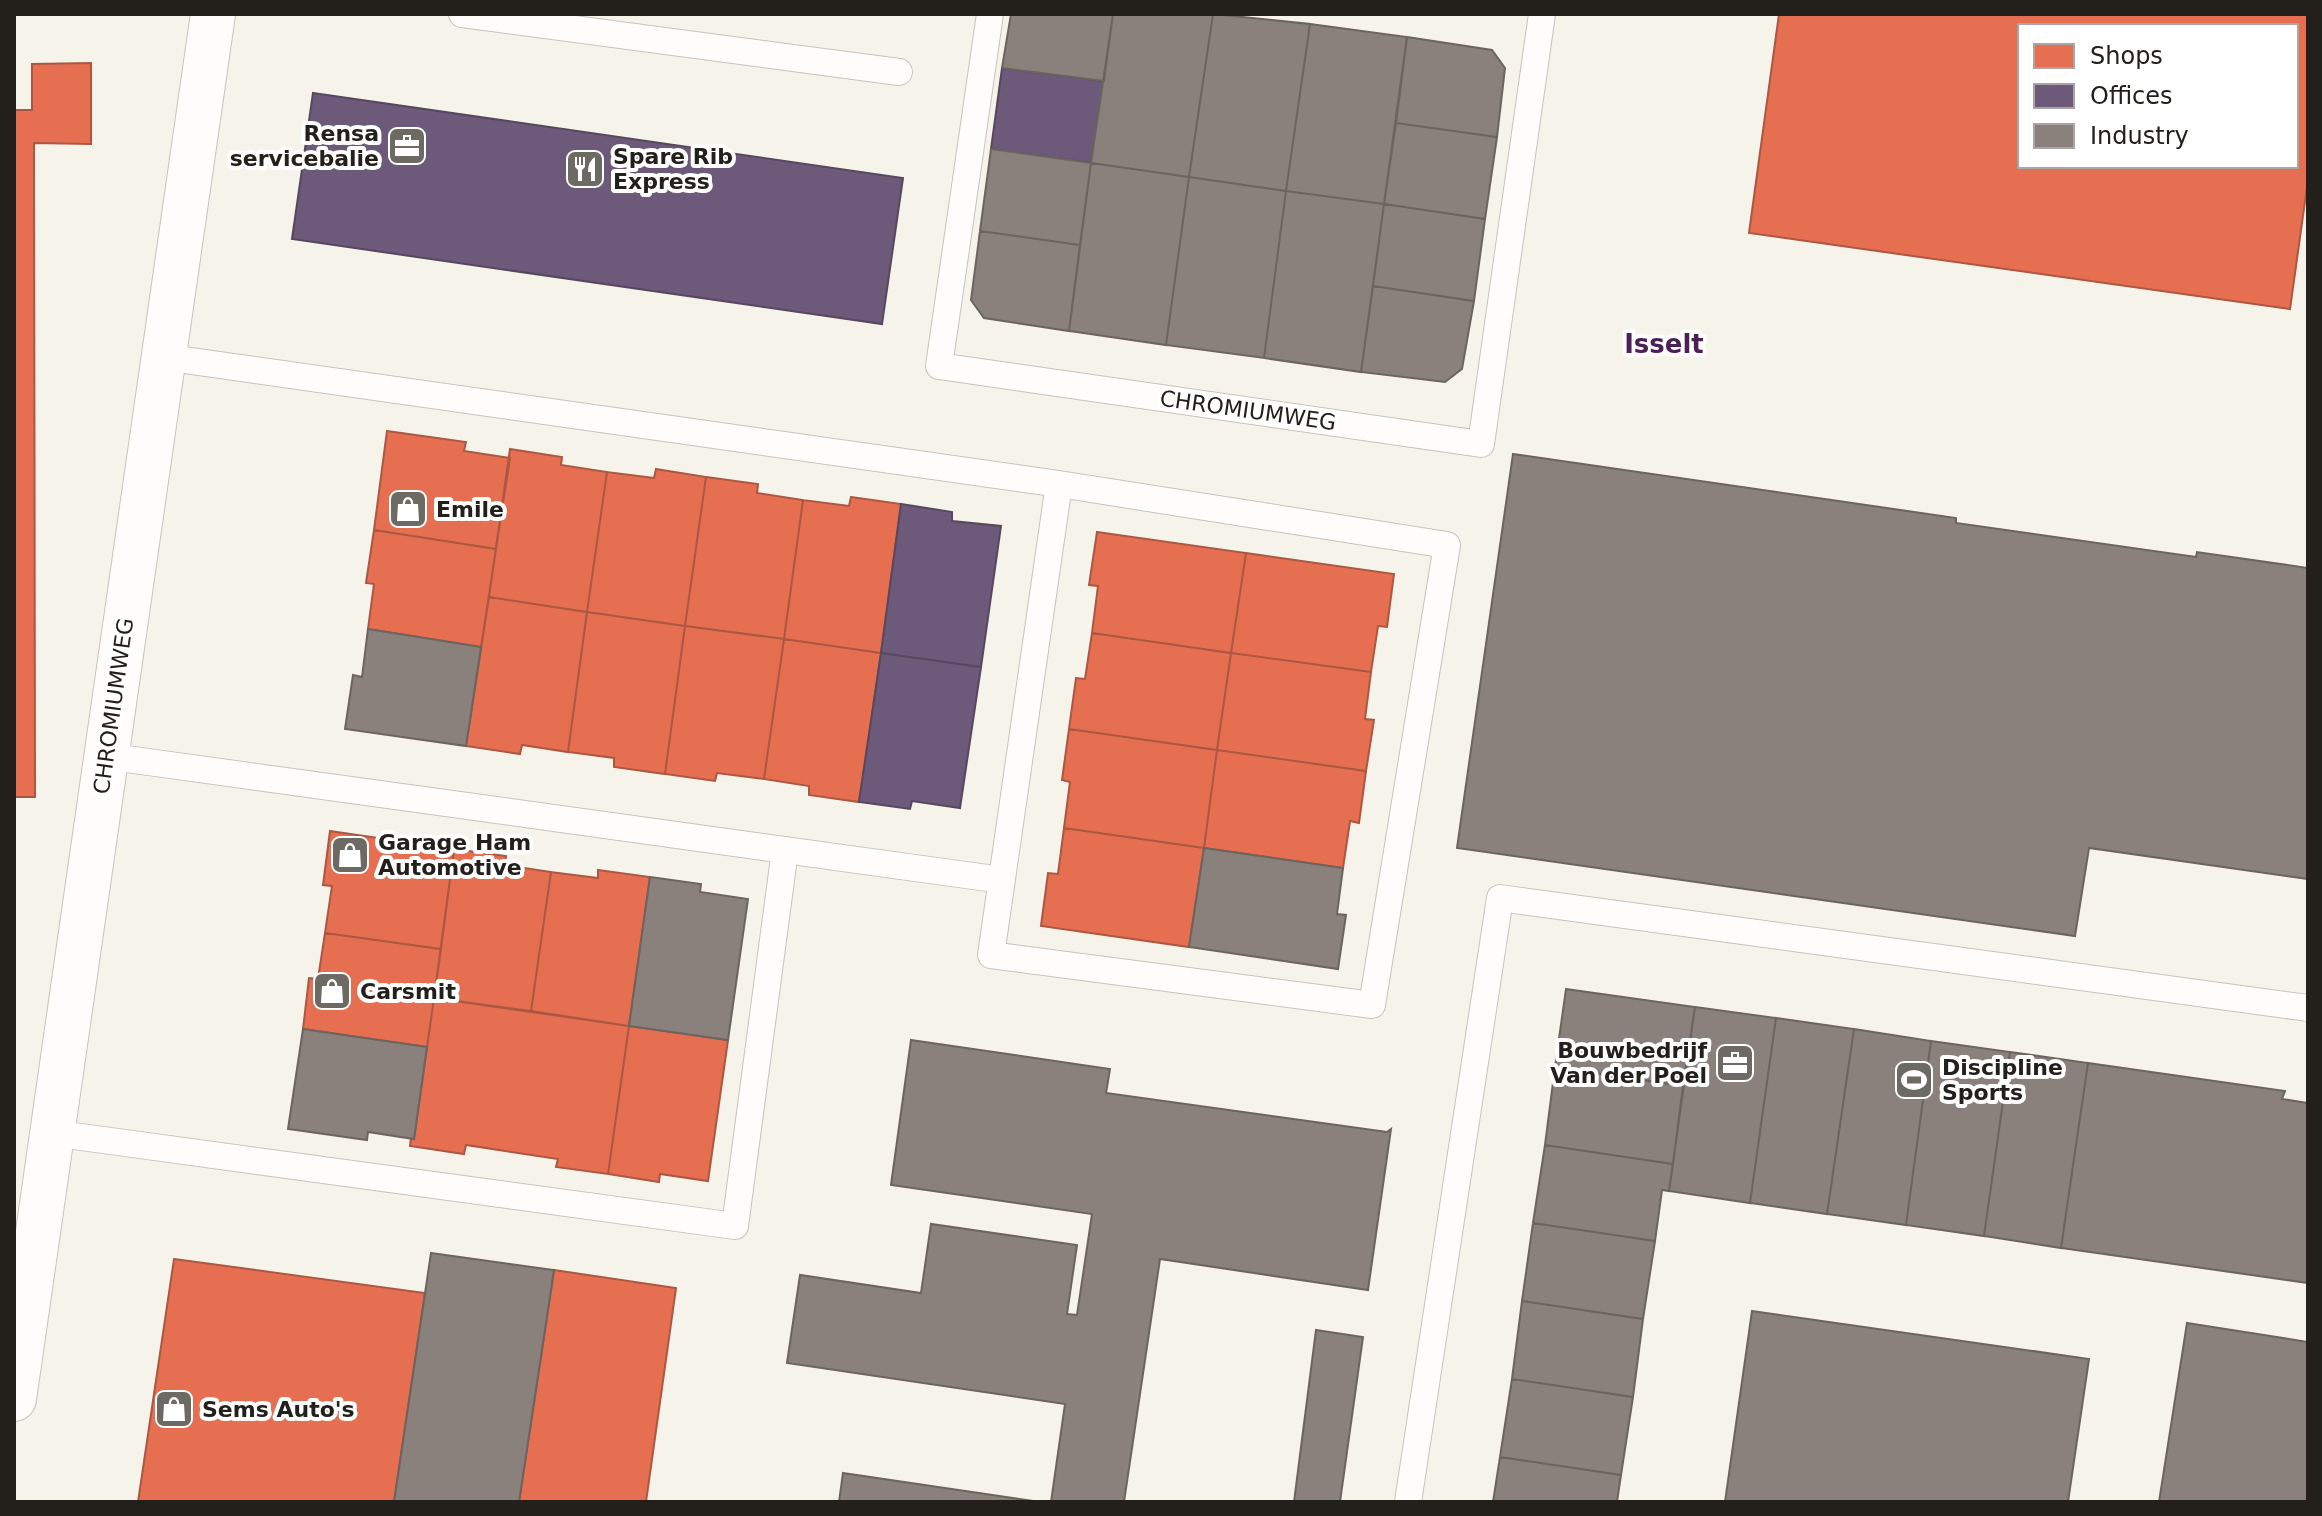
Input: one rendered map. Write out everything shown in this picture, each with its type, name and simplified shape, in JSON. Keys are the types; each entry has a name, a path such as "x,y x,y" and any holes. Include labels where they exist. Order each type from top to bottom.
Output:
{"street":[{"name":"CHROMIUMWEG","path":"14,1399 213,14"}],"lane":[{"path":"462,14 899,72"},
{"name":"CHROMIUMWEG","path":"990,14 939,366 1481,444 1536,15"},
{"path":"163,357 1059,484 1447,545 1372,1005 991,955 1059,484"},
{"path":"105,756 1002,880"},
{"path":"52,1133 735,1226 785,850"},
{"path":"1408,1502 1500,898 2308,1008"}],"building: Shops":[{"path":"1779,14 2308,14 2308,180 2290,309 1749,233"},
{"path":"91,63 91,144 34,143 35,797 14,797 14,110 32,110 32,64"},
{"path":"387,431 466,442 464,451 510,458 496,549 374,530"},
{"path":"510,449 562,457 561,465 607,472 587,612 489,597"},
{"path":"656,469 706,477 685,626 587,612 607,472 654,478"},
{"path":"706,477 758,484 757,493 803,500 784,639 685,626"},
{"path":"851,497 901,504 881,653 784,639 803,500 849,506"},
{"path":"374,530 496,549 481,647 368,629 374,584 366,583"},
{"path":"1097,532 1246,553 1231,653 1092,633 1098,586 1089,585"},
{"path":"1246,553 1394,574 1387,627 1378,626 1371,672 1231,653"},
{"path":"489,597 587,612 568,752 522,745 520,754 466,746"},
{"path":"587,612 685,626 665,774 614,767 614,758 568,752"},
{"path":"685,626 784,639 764,779 717,773 715,781 665,774"},
{"path":"1092,633 1231,653 1217,750 1069,729 1076,678 1085,679"},
{"path":"784,639 881,653 859,802 809,795 809,786 764,779"},
{"path":"1231,653 1371,672 1365,719 1374,720 1366,771 1217,750"},
{"path":"1069,729 1217,750 1204,848 1064,828 1070,782 1062,780"},
{"path":"1217,750 1366,771 1359,823 1350,821 1343,868 1204,848"},
{"path":"1064,828 1204,848 1189,947 1041,926 1048,873 1058,874"},
{"path":"330,831 454,849 441,949 325,933 332,886 323,885"},
{"path":"454,849 506,856 505,865 551,872 531,1011 434,998"},
{"path":"598,870 650,877 629,1026 531,1011 551,872 598,878"},
{"path":"325,933 441,949 427,1047 303,1029 309,978 318,979"},
{"path":"434,998 629,1026 608,1174 556,1167 558,1159 466,1145 464,1154 410,1146 411,1138 414,1139"},
{"path":"629,1026 728,1040 708,1181 660,1174 659,1182 608,1174"},
{"path":"174,1259 425,1293 394,1502 138,1502"},
{"path":"554,1270 676,1288 646,1502 519,1502"}],"building: Offices":[{"path":"1002,68 1104,81 1091,163 991,149"},
{"path":"313,93 903,178 882,324 292,239"},
{"path":"901,504 952,512 952,521 1001,526 981,667 881,653"},
{"path":"881,653 981,667 960,808 912,801 910,809 859,802"}],"building: Industry":[{"path":"1011,14 1113,14 1104,81 1002,68"},
{"path":"1113,14 1213,14 1189,177 1091,163"},
{"path":"1213,14 1310,24 1286,191 1189,177"},
{"path":"1310,24 1407,37 1384,204 1286,191"},
{"path":"1407,37 1492,50 1505,68 1497,137 1396,123"},
{"path":"1396,123 1497,137 1485,219 1384,204"},
{"path":"991,149 1091,163 1080,245 980,231"},
{"path":"1091,163 1189,177 1166,345 1069,331"},
{"path":"1189,177 1286,191 1264,358 1166,345"},
{"path":"1286,191 1384,204 1361,372 1264,358"},
{"path":"1384,204 1485,219 1474,301 1373,286"},
{"path":"980,231 1080,245 1069,331 984,318 971,300"},
{"path":"1373,286 1474,301 1462,369 1445,382 1361,372"},
{"path":"1513,454 1956,518 1956,523 2196,557 2197,552 2308,568 2308,879 2089,848 2075,936 1457,848"},
{"path":"368,629 481,647 466,746 345,729 353,675 362,677"},
{"path":"1204,848 1343,868 1337,914 1346,915 1338,969 1189,947"},
{"path":"650,877 701,884 700,892 748,899 728,1040 629,1026"},
{"path":"1566,989 1695,1007 1683,1086 1555,1067"},
{"path":"1695,1007 1776,1018 1750,1203 1669,1191"},
{"path":"1776,1018 1854,1029 1827,1214 1750,1203"},
{"path":"303,1029 427,1047 414,1139 368,1132 367,1140 288,1129"},
{"path":"1854,1029 1931,1041 1906,1225 1827,1214"},
{"path":"911,1040 1110,1069 1106,1093 1387,1132 1391,1129 1368,1290 1160,1259 1124,1502 1051,1502 1065,1404 787,1363 800,1275 921,1293 931,1224 1077,1245 1067,1314 1077,1315 1092,1214 891,1185"},
{"path":"1931,1041 2010,1052 1984,1236 1906,1225"},
{"path":"2010,1052 2088,1063 2061,1248 1984,1236"},
{"path":"2088,1063 2285,1091 2282,1099 2308,1103 2308,1283 2061,1248"},
{"path":"1555,1067 1683,1086 1673,1164 1545,1145"},
{"path":"1545,1145 1673,1164 1669,1191 1662,1190 1655,1241 1533,1223"},
{"path":"1533,1223 1655,1241 1643,1319 1522,1301"},
{"path":"431,1253 554,1270 519,1502 394,1502"},
{"path":"1522,1301 1643,1319 1633,1397 1512,1379"},
{"path":"1752,1311 2089,1359 2068,1502 1725,1502"},
{"path":"2187,1323 2308,1342 2308,1502 2159,1502"},
{"path":"1316,1330 1363,1337 1340,1502 1294,1502"},
{"path":"1512,1379 1633,1397 1621,1475 1500,1457"},
{"path":"1500,1457 1621,1475 1617,1502 1493,1502"},
{"path":"843,1473 1040,1502 839,1502"}],"place":[{"name":"Rensa servicebalie","path":"407,146"},
{"name":"Spare Rib Express","path":"585,169"},
{"name":"Emile","path":"408,509"},
{"name":"Garage Ham Automotive","path":"350,855"},
{"name":"Carsmit","path":"332,991"},
{"name":"Bouwbedrijf Van der Poel","path":"1735,1063"},
{"name":"Discipline Sports","path":"1914,1080"},
{"name":"Sems Auto's","path":"174,1409"}],"district":[{"name":"Isselt","path":"1664,344"}]}
